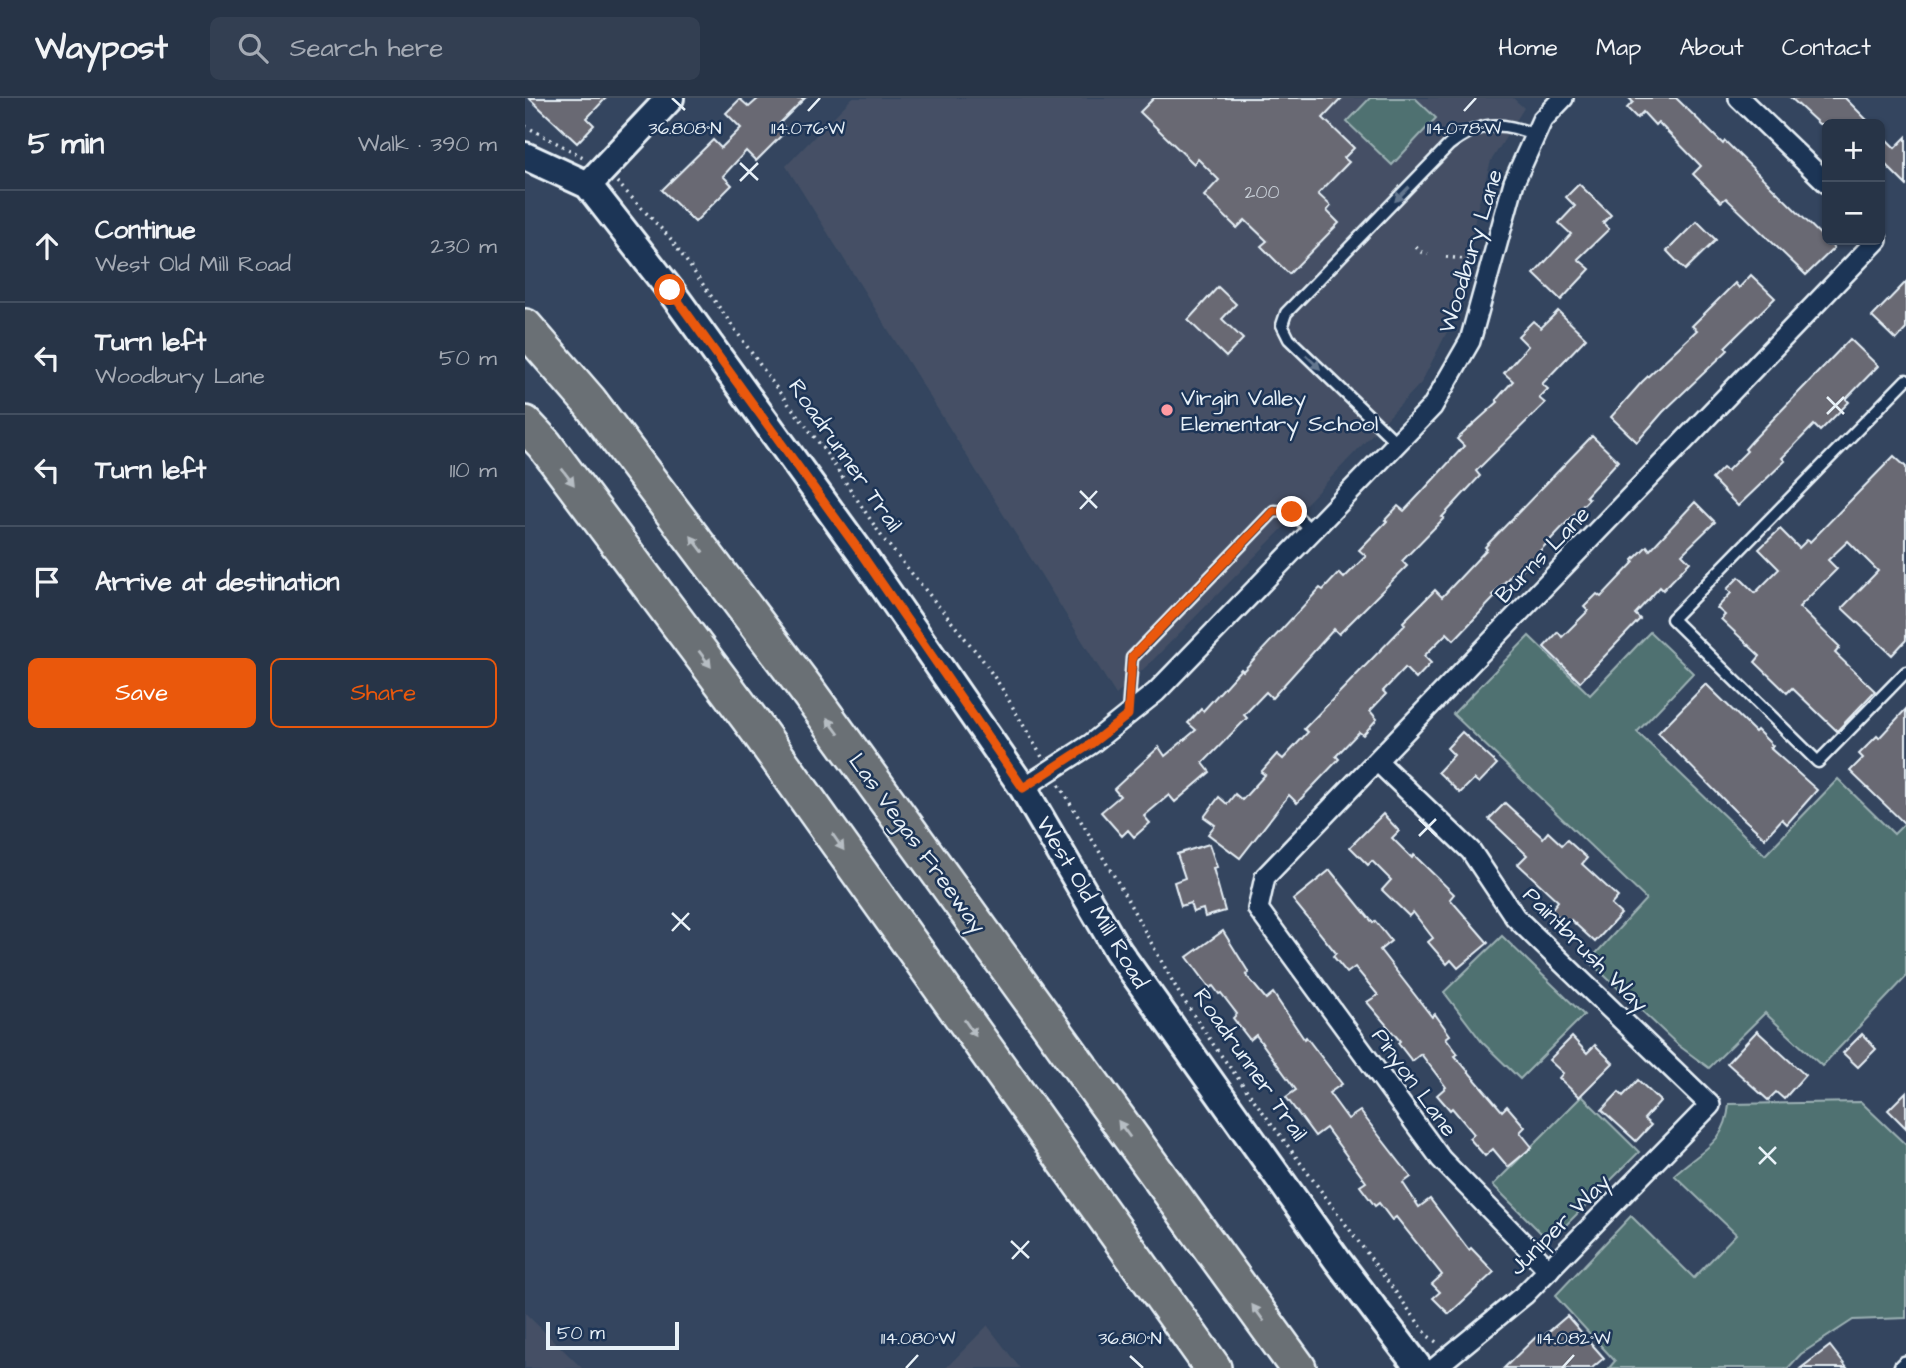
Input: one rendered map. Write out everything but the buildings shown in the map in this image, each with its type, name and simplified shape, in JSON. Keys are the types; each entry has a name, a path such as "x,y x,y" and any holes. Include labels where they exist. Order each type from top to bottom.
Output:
{"highway":[{"name":"Las Vegas Freeway","path":"525,327 589,401 806,689 1298,1368"},
{"path":"525,424 544,444 757,729 1213,1368"}],"street":[{"path":"588,185 670,98"},
{"name":"Woodbury Lane","path":"1023,788 1091,744 1156,692 1432,407 1470,341 1514,182 1542,120 1563,98"},
{"path":"1739,98 1826,182"},
{"name":"West Old Mill Road","path":"525,156 588,185 621,225 776,434 1023,788 1118,951 1337,1260 1419,1368"},
{"name":"Burns Lane","path":"1258,909 1265,877 1871,245"},
{"name":"Paintbrush Way","path":"1377,761 1471,851 1515,917 1710,1105"},
{"name":"Pinyon Lane","path":"1258,909 1441,1159 1549,1270"},
{"name":"Juniper Way","path":"1435,1368 1524,1295 1710,1105"}],"lane":[{"path":"1397,443 1289,339 1282,325 1286,313 1449,145 1467,131 1500,124 1535,135"},
{"path":"1906,380 1672,619 1818,762 1906,671"},
{"path":"1128,715 1132,657 1274,511 1292,512 1312,531"}],"path":[{"path":"525,126 581,156"},
{"name":"Roadrunner Trail","path":"621,186 670,238 780,393 823,448 882,537 982,659 1037,749"},
{"path":"1416,247 1428,254"},
{"path":"1446,257 1472,260"},
{"name":"Roadrunner Trail","path":"1063,791 1179,993 1215,1047 1363,1250 1428,1336 1436,1340"}],"shaded area":[{"name":"Virgin Valley Elementary School","path":"852,98 1513,98 1524,108 1491,161 1476,213 1469,260 1451,324 1421,383 1285,526 1116,695 786,166"},
{"path":"525,1313 582,1368 525,1368"},
{"path":"987,1326 1020,1368 946,1368"}],"green space":[{"path":"1370,98 1415,98 1436,118 1392,165 1347,122"},
{"path":"1650,632 1693,673 1637,732 1765,855 1838,779 1894,834 1906,822 1906,977 1822,1066 1765,1013 1709,1068 1678,1045 1589,961 1646,899 1453,714 1529,636 1590,695"},
{"path":"1502,936 1584,1015 1520,1079 1482,1042 1444,992"},
{"path":"1582,1096 1639,1152 1556,1235 1544,1236 1493,1185"},
{"path":"1861,1102 1906,1145 1906,1318 1853,1320 1801,1354 1788,1368 1609,1368 1615,1361 1555,1296 1631,1216 1694,1278 1736,1234 1674,1175 1717,1138 1727,1118 1729,1104"}],"place":[{"name":"Virgin Valley Elementary School","path":"1167,410"}],"route":[{"path":"670,290 860,552 1023,788 1091,744 1128,715 1132,657 1274,511 1292,512"}]}
